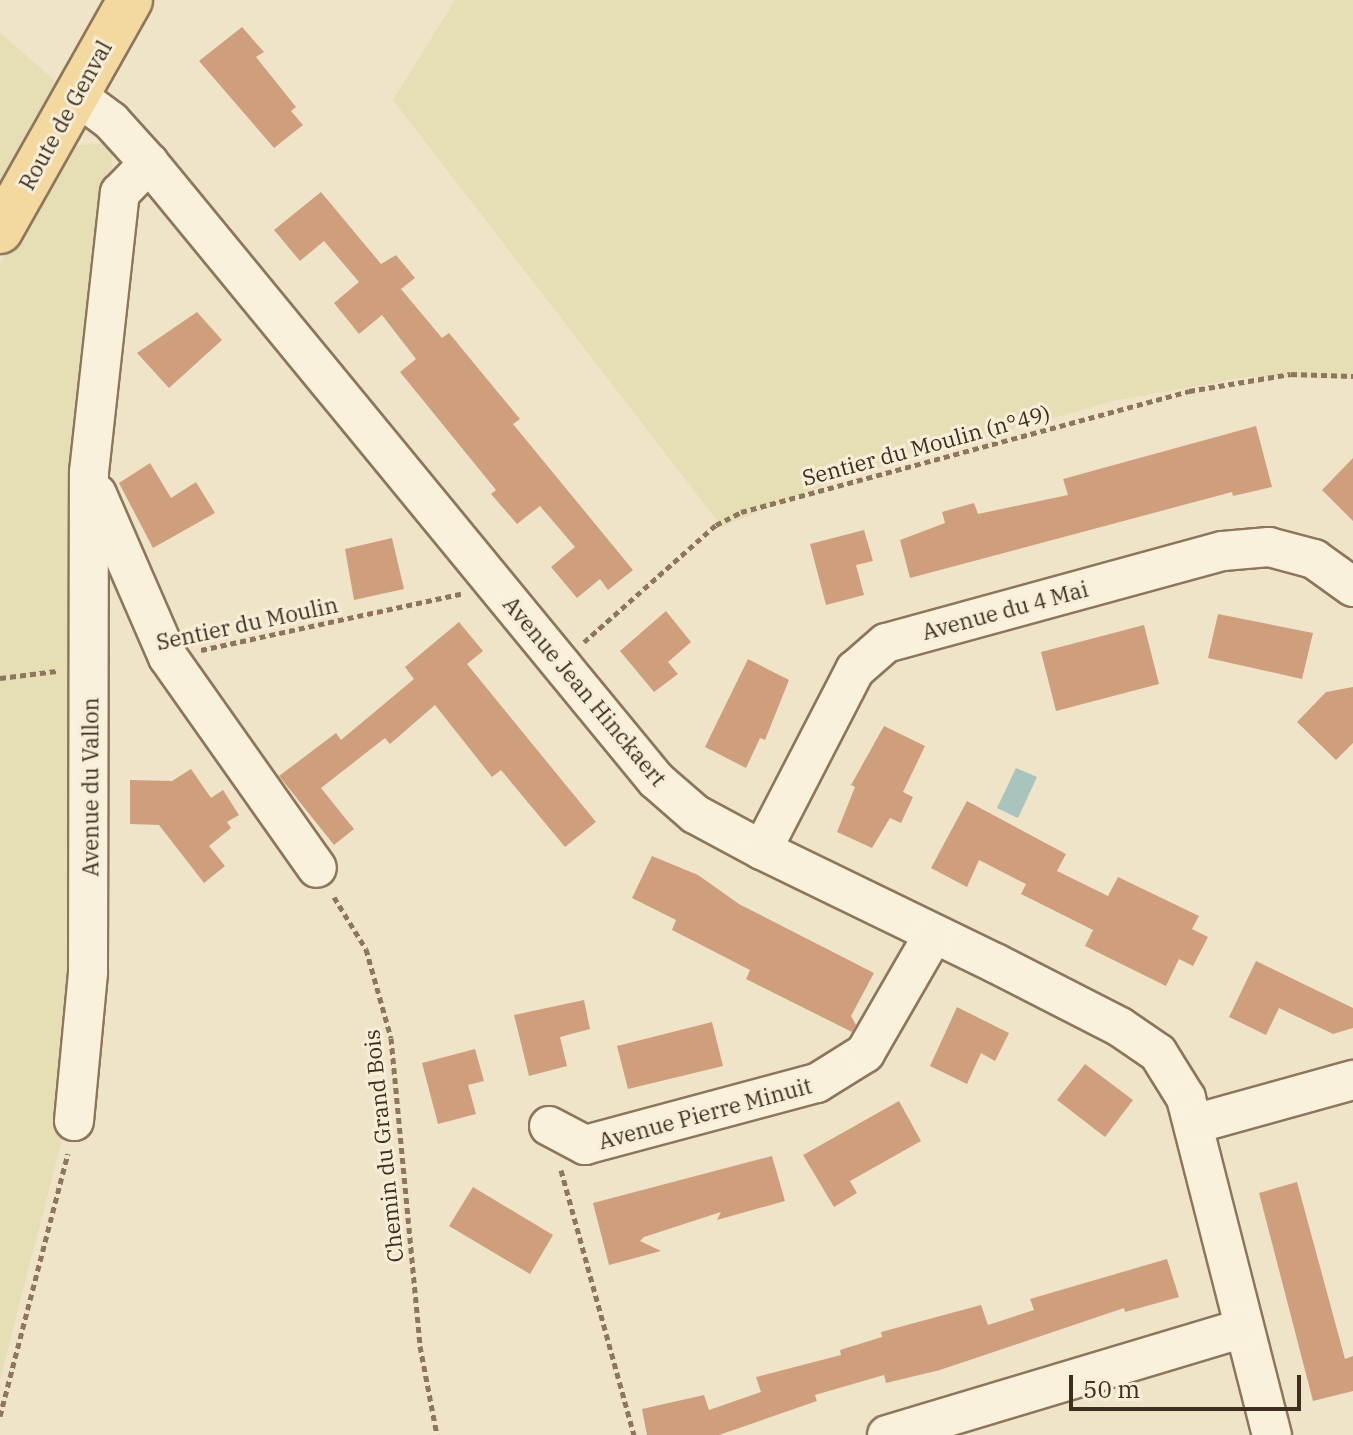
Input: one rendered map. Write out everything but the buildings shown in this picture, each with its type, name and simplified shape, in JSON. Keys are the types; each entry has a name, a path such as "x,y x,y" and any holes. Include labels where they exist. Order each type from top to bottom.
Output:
{"main road":[{"name":"Route de Genval","path":"0,231 130,0"}],"street":[{"name":"Avenue Jean Hinckaert","path":"76,95 111,121 149,163 656,780 695,814 1120,1027 1158,1053 1175,1075 1194,1124 1272,1435"},
{"name":"Avenue du Vallon","path":"74,1121 88,972 89,472 120,193 149,163"},
{"path":"89,472 168,657 317,868"},
{"name":"Avenue du 4 Mai","path":"762,850 855,670 886,643 1223,551 1269,547 1314,559 1353,587"},
{"name":"Avenue Pierre Minuit","path":"549,1126 585,1145 817,1083 865,1053 933,935"},
{"path":"1194,1124 1353,1080"},
{"path":"887,1435 1243,1328"}],"path":[{"name":"Sentier du Moulin (n°49)","path":"560,663 716,525 741,512 1189,391 1291,374 1353,376"},
{"name":"Sentier du Moulin","path":"168,657 497,586"},
{"path":"0,678 91,667"},
{"name":"Chemin du Grand Bois","path":"317,868 366,949 391,1038 420,1346 437,1435"},
{"path":"0,1416 74,1121"},
{"path":"549,1126 634,1435"}],"shaded area":[{"path":"455,0 1353,0 1353,379 1246,377 1113,401 836,480 722,527 393,100"},
{"path":"0,33 58,83 0,189"},
{"path":"113,143 83,879 64,1132 0,1380 0,264 66,146"}],"water":[{"path":"1016,768 1037,777 1018,818 997,808"}]}
